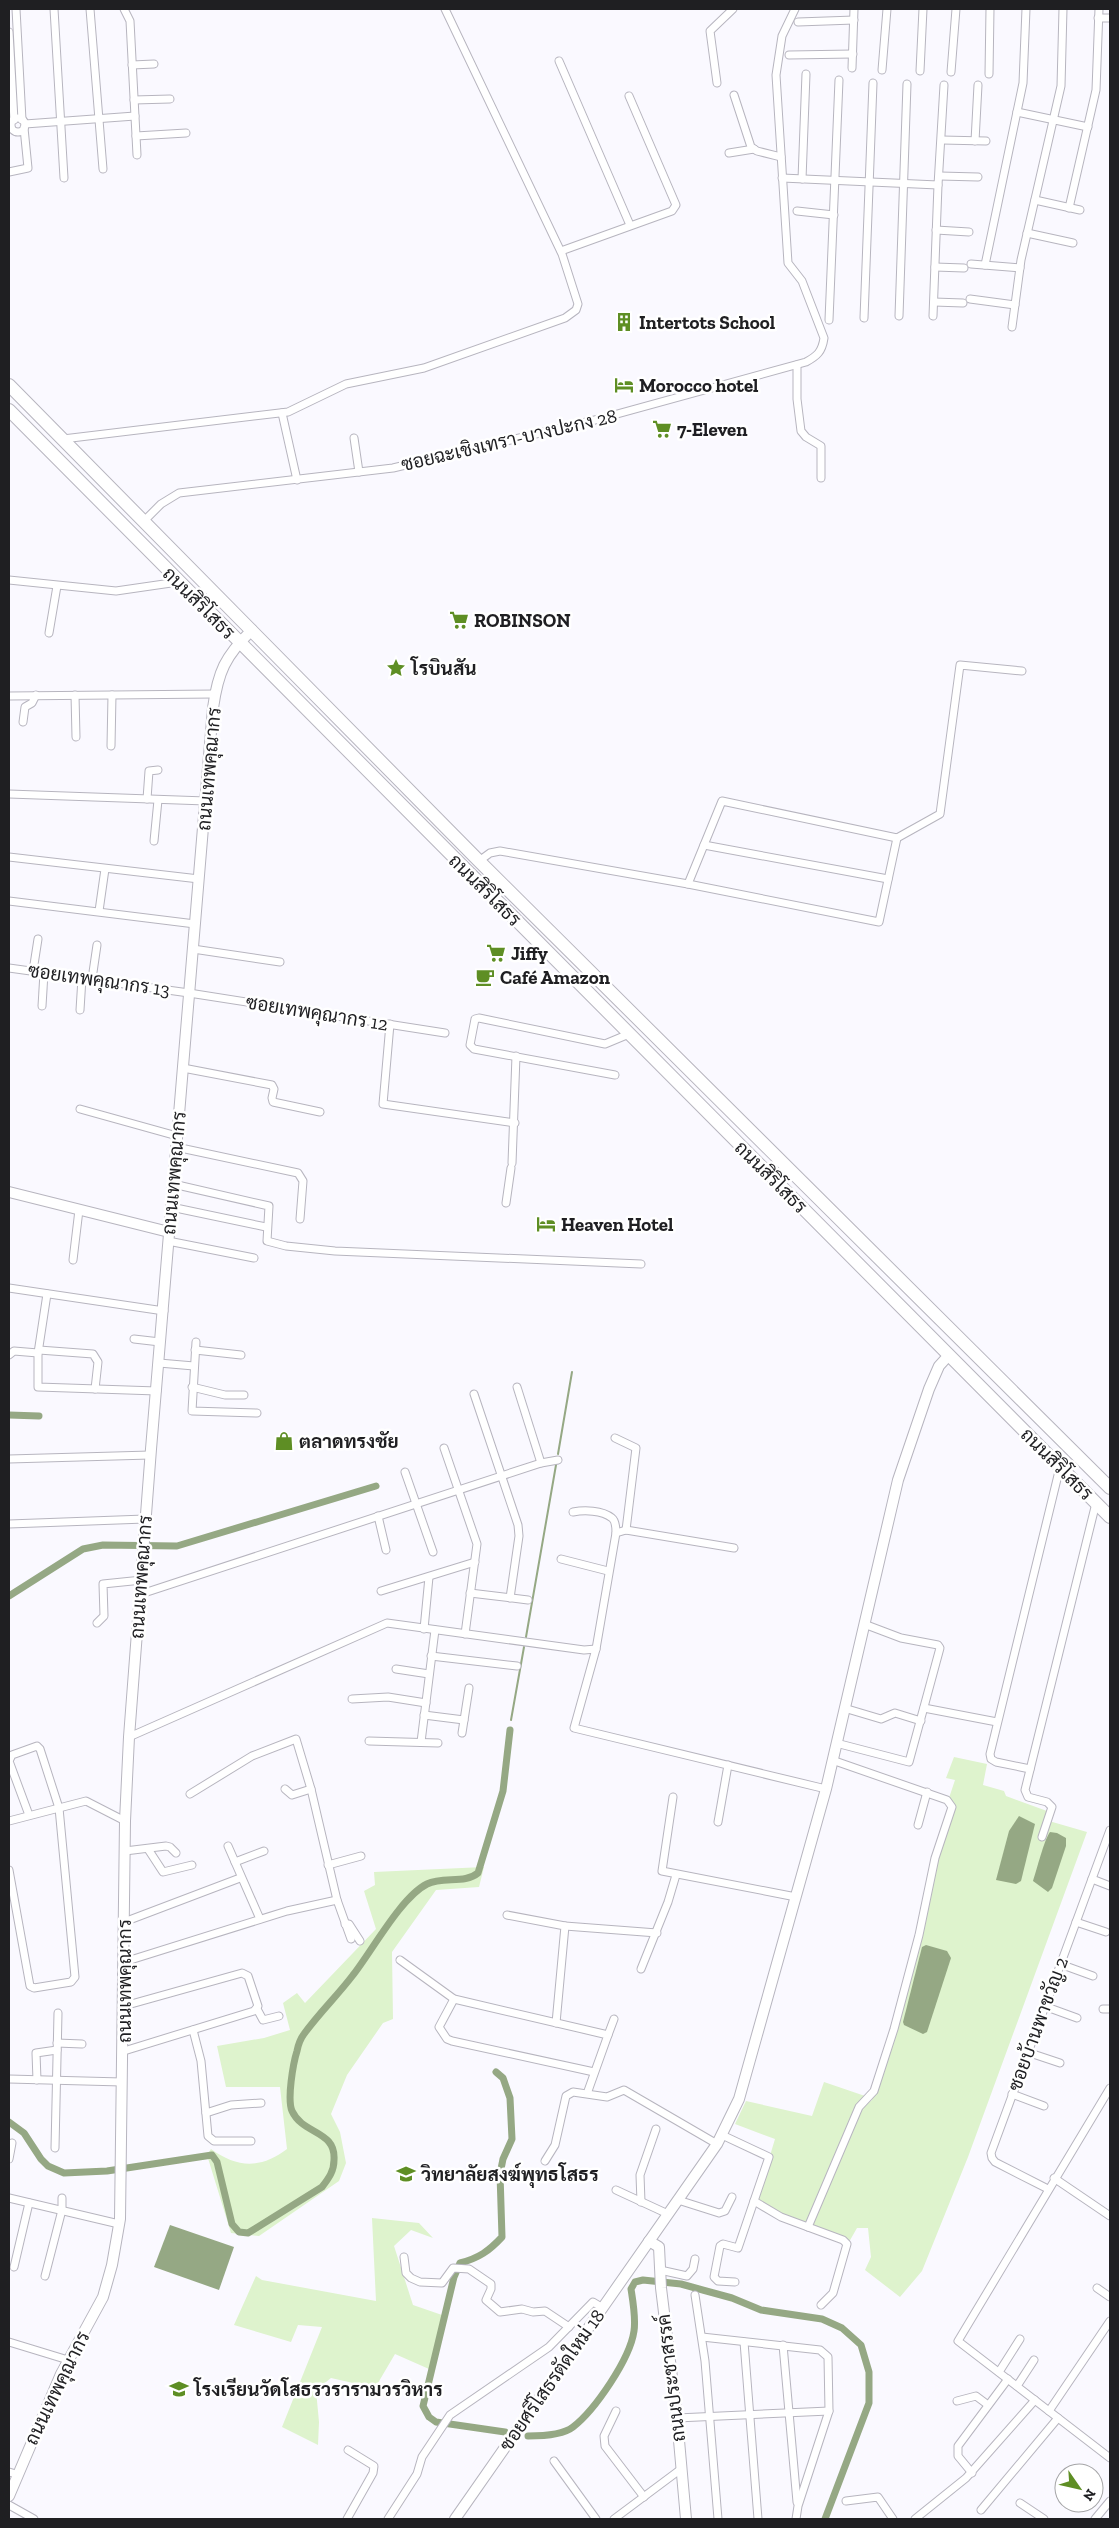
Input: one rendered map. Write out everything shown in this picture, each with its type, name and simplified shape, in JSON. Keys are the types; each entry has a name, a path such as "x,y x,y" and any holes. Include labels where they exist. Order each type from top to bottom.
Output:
{"highway":[{"name":"ถนนสิริโสธร","path":"10,387 480,861 851,1228 1110,1488"},
{"name":"ถนนสิริโสธร","path":"9,410 1110,1517"},
{"path":"837,1243 851,1228"}],"main road":[{"name":"ถนนเทพคุณากร","path":"9,2496 13,2473 68,2360 103,2297 112,2265 119,2224 124,2051 125,1820 129,1737 150,1455 164,1311 171,1207 215,694 221,670 239,643 252,630"},
{"path":"9,1192 79,1210 169,1237"},
{"name":"ซอยศรีโสธรตัดใหม่ 18","path":"455,2519 717,2144 746,2080 826,1789 898,1480 909,1443 939,1366 949,1355"},
{"name":"ถนนประชาสรรค์","path":"649,2241 659,2247 661,2288 677,2418 686,2519"}],"street":[{"path":"9,172 28,168 16,9"},
{"path":"54,9 64,178"},
{"path":"90,9 103,169"},
{"path":"124,9 130,21 137,155"},
{"path":"63,439 282,413 346,384 424,368 565,318 576,310 578,304 561,251 445,9"},
{"path":"717,83 710,31 734,9"},
{"name":"ซอยฉะเชิงเทรา-บางปะกง 28","path":"144,521 161,504 179,493 393,468 502,444 796,365 816,356 823,347 824,338 802,281 788,263 782,178 776,76 782,36 795,9"},
{"path":"852,68 854,9"},
{"path":"882,70 887,9"},
{"path":"920,71 923,9"},
{"path":"951,72 956,9"},
{"path":"989,74 990,9"},
{"path":"985,265 1023,83 1026,9"},
{"path":"1012,328 1027,233 1061,86 1063,9"},
{"path":"1069,208 1096,90 1099,9"},
{"path":"1098,18 1110,18"},
{"path":"798,22 854,20"},
{"path":"9,32 14,120 11,130 18,132 24,124"},
{"path":"789,55 852,54"},
{"path":"559,61 630,224"},
{"path":"132,65 154,64"},
{"path":"802,179 806,74"},
{"path":"829,320 839,80"},
{"path":"864,318 873,83"},
{"path":"899,316 907,84"},
{"path":"11,86 21,85"},
{"path":"933,316 944,85"},
{"path":"975,141 978,85"},
{"path":"734,95 754,149"},
{"path":"561,251 630,224 672,211 676,206 629,96"},
{"path":"134,100 170,99"},
{"path":"1016,112 1088,127"},
{"path":"14,120 24,124 135,116"},
{"path":"136,136 186,133"},
{"path":"942,140 986,142"},
{"path":"729,152 754,149 781,157"},
{"path":"940,176 978,177"},
{"path":"782,178 938,185"},
{"path":"1035,200 1080,210"},
{"path":"797,211 834,215"},
{"path":"936,230 969,232"},
{"path":"1027,233 1073,243"},
{"path":"934,267 985,265 1020,268"},
{"path":"970,299 1015,305"},
{"path":"934,302 963,303"},
{"path":"796,365 800,425 806,437 821,446 821,478"},
{"path":"282,413 297,480"},
{"path":"354,438 359,472"},
{"path":"9,580 116,591 178,582"},
{"path":"50,633 57,586"},
{"path":"688,884 722,801 897,838 940,814 960,665 1022,671"},
{"path":"9,696 215,694"},
{"path":"23,722 25,707 35,700 36,695"},
{"path":"75,695 76,737"},
{"path":"111,746 112,695"},
{"path":"147,799 149,771 158,770"},
{"path":"9,794 206,801"},
{"path":"154,841 158,800"},
{"path":"480,861 490,853 500,850 688,884 879,922 897,838"},
{"path":"704,845 888,879"},
{"path":"9,857 199,879"},
{"path":"98,911 105,868"},
{"path":"9,901 195,924"},
{"path":"33,971 38,939"},
{"path":"92,979 97,945"},
{"path":"193,949 280,962"},
{"name":"ซอยเทพคุณากร 13","path":"9,968 189,993"},
{"path":"42,1006 44,972"},
{"path":"80,1010 82,978"},
{"name":"ซอยเทพคุณากร 12","path":"189,993 445,1033"},
{"path":"615,1075 472,1047 475,1019 479,1018 605,1044 629,1034"},
{"path":"390,1024 383,1104 515,1123"},
{"path":"506,1203 515,1123 516,1056"},
{"path":"183,1068 272,1085 274,1089 273,1102 320,1112"},
{"path":"80,1109 177,1136"},
{"path":"176,1148 298,1173 302,1182 300,1219"},
{"path":"173,1184 267,1205 269,1208 266,1238 270,1243 334,1251 641,1264"},
{"path":"171,1207 266,1227"},
{"path":"73,1260 79,1210"},
{"path":"169,1237 254,1258"},
{"path":"9,1288 164,1311"},
{"path":"47,1294 38,1352 38,1386 157,1391"},
{"path":"134,1339 160,1342"},
{"path":"241,1355 196,1346 191,1407 194,1412 257,1412"},
{"path":"9,1355 14,1351 93,1354 98,1362 95,1388"},
{"path":"159,1362 194,1366"},
{"path":"192,1387 225,1395 244,1395"},
{"path":"517,1387 541,1463"},
{"path":"474,1394 518,1525 519,1536 510,1598"},
{"path":"615,1438 636,1448 626,1530"},
{"path":"444,1448 476,1537 475,1562 465,1634"},
{"path":"9,1459 150,1455"},
{"path":"140,1594 500,1476 541,1463 558,1460"},
{"path":"1030,1769 996,1762 991,1759 990,1754 1060,1467"},
{"path":"406,1472 433,1552"},
{"path":"1042,1836 1052,1807 1047,1802 1028,1797 1025,1794 1096,1503"},
{"path":"572,1512 586,1510 608,1516 615,1522 616,1533 596,1649 574,1728 826,1789"},
{"path":"378,1516 386,1550"},
{"path":"9,1524 146,1519"},
{"path":"616,1533 626,1530 734,1548"},
{"path":"560,1560 608,1571"},
{"path":"381,1591 475,1562"},
{"path":"424,1629 429,1577"},
{"path":"97,1624 104,1616 103,1584 142,1580"},
{"path":"470,1593 528,1600"},
{"path":"129,1737 381,1625 394,1623 424,1629 584,1650 596,1649"},
{"path":"836,1743 909,1762 939,1646 901,1638 864,1624"},
{"path":"421,1742 434,1630"},
{"path":"431,1656 517,1666"},
{"path":"396,1669 429,1674"},
{"path":"462,1733 469,1688"},
{"path":"352,1700 388,1697 426,1703"},
{"path":"844,1708 880,1718 895,1713 921,1721"},
{"path":"924,1708 997,1722"},
{"path":"424,1715 464,1720"},
{"path":"190,1794 252,1756 294,1739 298,1741 337,1900 350,1939"},
{"path":"369,1741 438,1743"},
{"path":"9,1870 30,1986 34,1988 71,1982 75,1977 60,1808 40,1749 33,1746 12,1755 9,1761 29,1815"},
{"path":"808,2227 860,2107 874,2091 894,2028 918,1935 935,1858 952,1807 947,1800 927,1792 832,1760"},
{"path":"718,1822 728,1765"},
{"path":"285,1789 292,1794 311,1789"},
{"path":"918,1825 927,1792"},
{"path":"673,1797 662,1869 676,1875 796,1897"},
{"path":"9,1821 86,1801 125,1820"},
{"name":"ซอยบ้านพาขวัญ 2","path":"1048,2189 996,2162 992,2158 991,2153 1044,2006 1110,1834"},
{"path":"228,1846 240,1878 260,1919"},
{"path":"125,1851 170,1847 176,1852"},
{"path":"148,1849 163,1872 192,1865"},
{"path":"235,1862 264,1851"},
{"path":"328,1864 361,1856"},
{"path":"641,1969 656,1934 676,1875"},
{"path":"124,1922 240,1878"},
{"path":"1092,1879 1110,1886"},
{"path":"124,1962 260,1919 309,1905 337,1900"},
{"path":"507,1916 566,1926 656,1934"},
{"path":"1076,1922 1106,1932"},
{"path":"345,1924 349,1924 360,1941"},
{"path":"556,2022 566,1926"},
{"path":"400,1960 454,1999 608,2035"},
{"path":"1060,1964 1093,1976"},
{"path":"124,2006 242,1972 248,1976 257,2009 263,2020 280,2016"},
{"path":"454,1999 440,2028 447,2039 594,2072"},
{"path":"1044,2006 1077,2018"},
{"path":"124,2051 257,2009"},
{"path":"55,2148 58,2013"},
{"path":"588,2091 614,2019"},
{"path":"193,2030 200,2056 208,2136 210,2139 252,2141"},
{"path":"37,2080 36,2053 57,2046 82,2044"},
{"path":"1028,2052 1060,2063"},
{"path":"9,2079 122,2082"},
{"path":"1110,2088 958,2338 961,2345 1110,2458"},
{"path":"545,2161 555,2144 566,2096 573,2092 607,2097 624,2090 717,2144"},
{"path":"1012,2094 1044,2106"},
{"path":"206,2113 231,2105 261,2103"},
{"path":"641,2202 640,2175 656,2129"},
{"path":"722,2135 769,2157 738,2248 723,2244 720,2246 714,2276 718,2280 735,2282"},
{"path":"9,2160 12,2143"},
{"path":"1054,2178 1110,2216"},
{"path":"616,2190 668,2214"},
{"path":"678,2200 719,2213 725,2211 732,2197"},
{"path":"9,2198 119,2224"},
{"path":"45,2276 62,2210 62,2198"},
{"path":"754,2201 781,2217 843,2240 847,2244 833,2293 821,2305"},
{"path":"14,2267 29,2203"},
{"path":"404,2257 406,2273 411,2278 420,2282 442,2283 452,2269 459,2267 469,2269 491,2284 492,2289 486,2300 500,2312 522,2309 533,2312 545,2311 569,2327"},
{"path":"660,2272 687,2276 693,2269 695,2259"},
{"path":"1097,2288 1110,2297"},
{"path":"695,2295 702,2337 718,2519"},
{"path":"388,2519 417,2474 422,2456 442,2424 535,2358 593,2302 603,2308"},
{"path":"1049,2411 1110,2321"},
{"path":"702,2337 820,2350 828,2357 829,2411 798,2506 796,2519"},
{"path":"999,2372 1020,2339"},
{"path":"9,2342 68,2360"},
{"path":"744,2342 758,2519"},
{"path":"784,2345 798,2506"},
{"path":"1016,2386 1034,2360"},
{"path":"972,2473 958,2456 958,2446 1008,2379"},
{"path":"957,2401 976,2396 988,2406"},
{"path":"915,2519 972,2473 1035,2400"},
{"path":"616,2411 604,2436 604,2446 644,2497"},
{"path":"677,2418 829,2411"},
{"path":"981,2510 1058,2418"},
{"path":"347,2519 374,2469 372,2464 348,2450"},
{"path":"554,2461 596,2519"},
{"path":"614,2519 682,2469"},
{"path":"846,2501 878,2497 893,2519"},
{"path":"1095,2519 1110,2501"},
{"path":"9,2504 34,2519"},
{"path":"1020,2504 1044,2519"}],"shaded area":[{"path":"954,1757 987,1764 983,1785 1004,1791 1006,1796 1047,1811 1049,1821 1087,1832 968,2157 922,2271 900,2297 865,2270 871,2257 868,2228 857,2228 849,2242 811,2226 862,2108 872,2100 886,2065 938,1855 954,1805 949,1798 955,1780 946,1778"},
{"path":"1019,1816 1035,1824 1021,1881 1016,1884 996,1880 1009,1831"},
{"path":"1050,1832 1057,1833 1066,1838 1066,1846 1052,1888 1048,1892 1033,1881"},
{"path":"484,1867 479,1887 436,1890 392,1952 393,2019 383,2023 347,2075 331,2114 340,2132 346,2163 339,2181 259,2236 231,2233 207,2155 211,2149 230,2160 249,2164 268,2160 287,2149 280,2087 226,2087 217,2046 264,2038 290,2030 283,2003 297,1993 305,2003 376,1929 364,1891 375,1885 374,1872"},
{"path":"926,1945 947,1951 951,1958 927,2032 923,2034 904,2025 903,2022 922,1947"},
{"path":"824,2082 865,2096 805,2224 785,2216 757,2199 775,2139 735,2124 746,2101 812,2116"},
{"path":"372,2218 419,2223 433,2238 411,2230 394,2246 413,2305 442,2315 429,2369 395,2354 375,2388 331,2378 316,2390 319,2422 318,2445 282,2427 322,2327 298,2325 291,2342 234,2325 256,2276 262,2280 376,2301"},
{"path":"170,2225 234,2247 219,2290 154,2267"}],"waterway":[{"path":"558,1454 572,1372"},
{"path":"9,1415 39,1416"},
{"path":"526,1637 556,1465"},
{"path":"9,1596 83,1549 103,1545 177,1546 376,1486"},
{"path":"511,1720 524,1647"},
{"path":"9,2122 24,2133 41,2159 48,2166 64,2173 107,2171 212,2155 217,2162 232,2224 239,2232 248,2233 322,2187 333,2168 333,2150 330,2143 297,2119 291,2106 292,2073 300,2042 310,2026 353,1975 387,1925 407,1900 427,1884 440,1880 467,1878 478,1873 503,1791 510,1730"},
{"path":"496,2072 503,2078 510,2098 512,2139 503,2159 500,2174 502,2237 483,2253 473,2259 460,2263 454,2277 423,2406 429,2417 436,2422 505,2432"},
{"path":"528,2436 569,2430 582,2419 601,2397 619,2369 631,2342 635,2326 631,2289 635,2282 643,2280 681,2284 732,2298 761,2310 822,2319 842,2328 861,2345 869,2372 869,2403 825,2519"}],"place":[{"name":"Intertots School","path":"624,322"},
{"name":"Morocco hotel","path":"624,385"},
{"name":"7-Eleven","path":"662,429"},
{"name":"ROBINSON","path":"459,620"},
{"name":"โรบินสัน","path":"396,668"},
{"name":"Jiffy","path":"496,953"},
{"name":"Café Amazon","path":"485,977"},
{"name":"Heaven Hotel","path":"546,1224"},
{"name":"ตลาดทรงชัย","path":"284,1441"},
{"name":"วิทยาลัยสงฆ์พุทธโสธร","path":"406,2174"},
{"name":"โรงเรียนวัดโสธรวรารามวรวิหาร","path":"179,2389"}]}
